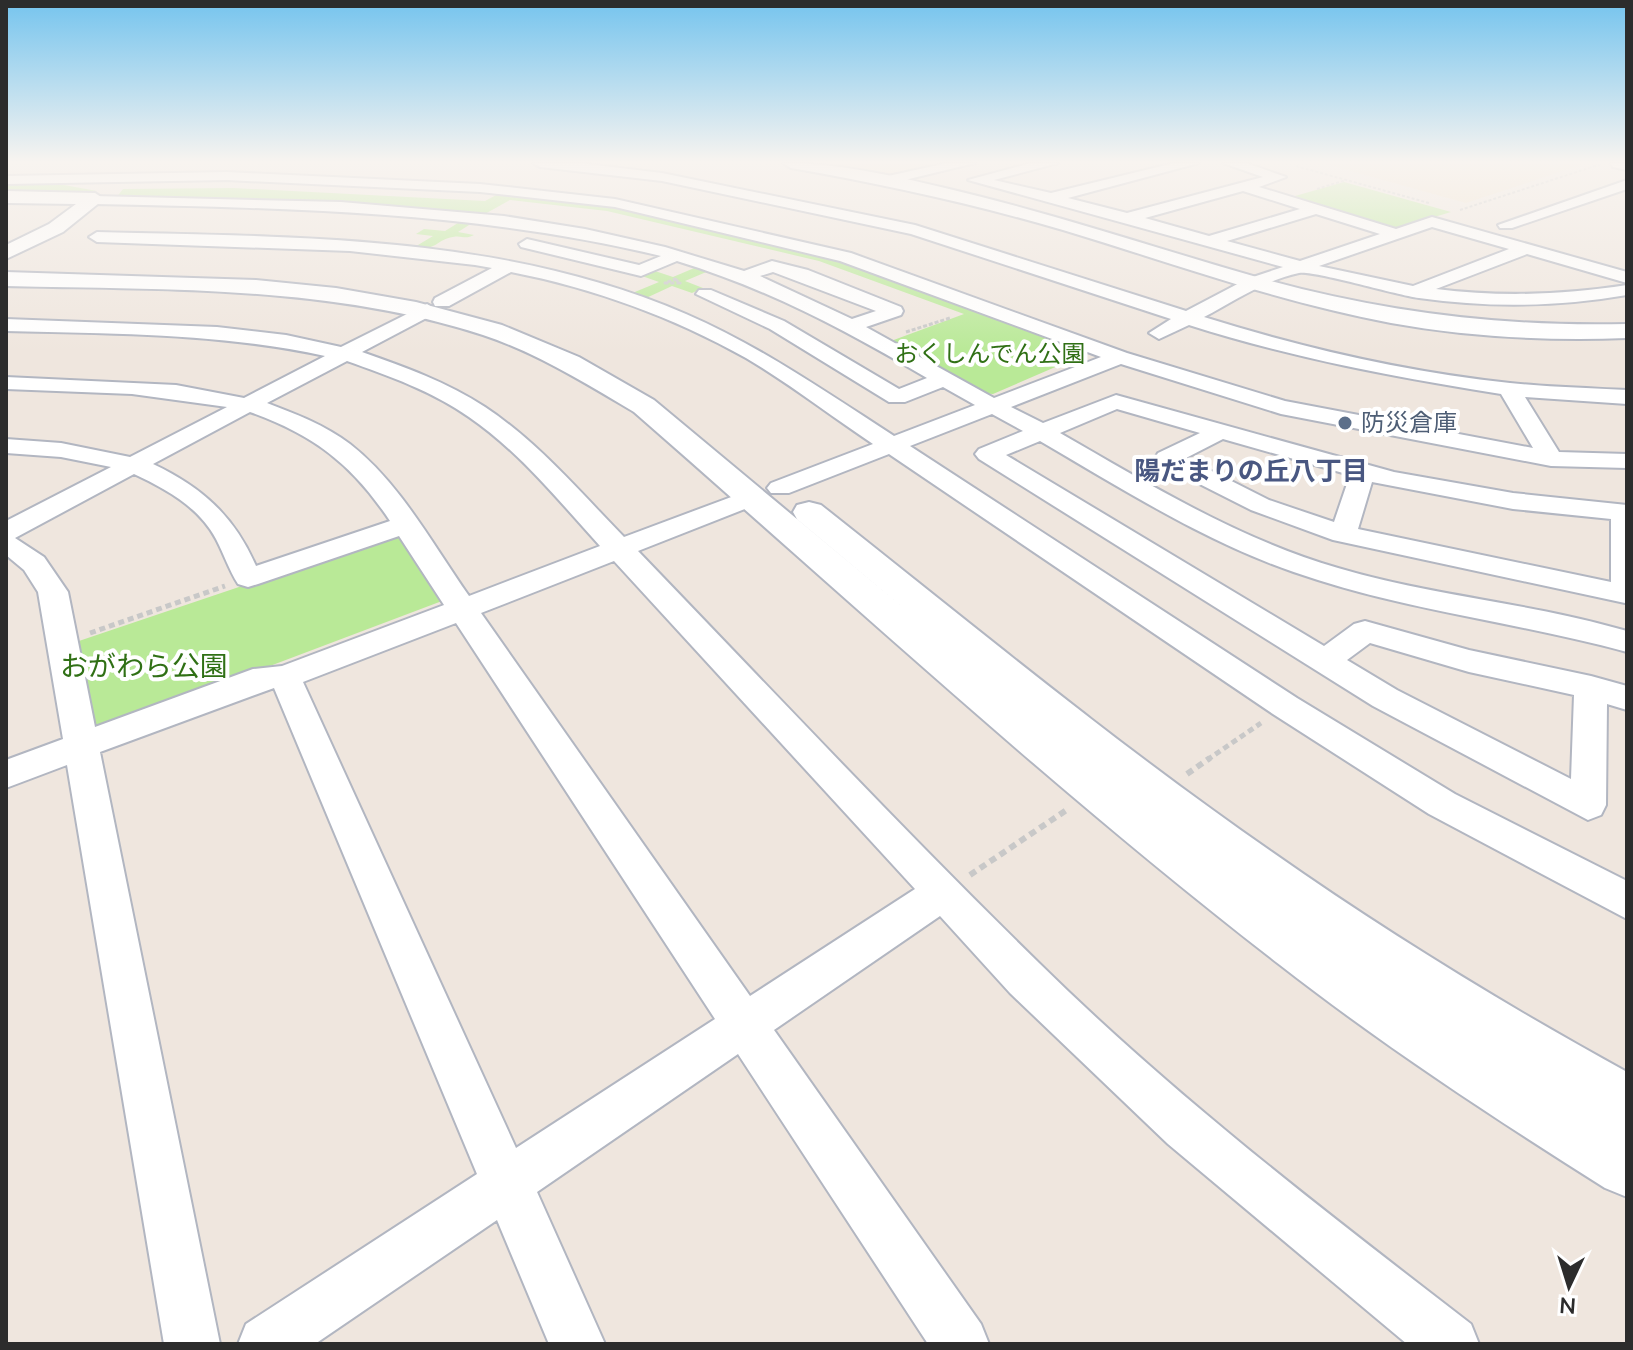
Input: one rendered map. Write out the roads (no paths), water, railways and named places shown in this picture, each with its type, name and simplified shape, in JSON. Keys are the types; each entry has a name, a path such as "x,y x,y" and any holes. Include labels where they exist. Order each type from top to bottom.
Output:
{"street":[{"path":"6,253 59,226"},
{"path":"116,226 97,237 418,251 510,266 599,288 667,311 755,355 1285,706 1442,804 1627,901"},
{"path":"411,230 417,226"},
{"path":"488,226 512,232"},
{"path":"719,226 854,260 1120,357 1281,407 1551,459 1627,461"},
{"path":"773,238 796,226"},
{"path":"896,226 931,234 1266,343 1349,363 1509,389 1627,397"},
{"path":"1065,226 1253,283 1342,306 1439,323 1535,331 1627,331"},
{"path":"1156,226 1297,267 1413,291 1534,301 1599,296 1627,290"},
{"path":"1209,241 1260,226"},
{"path":"1371,226 1396,234"},
{"path":"1159,333 1253,283 1420,226"},
{"path":"1453,226 1530,241"},
{"path":"1508,226 1530,241 1590,267 1627,278"},
{"path":"482,238 512,232 585,233 677,255 744,277 852,325 1211,527 1262,550 1388,590 1627,642"},
{"path":"1413,291 1530,241"},
{"path":"1590,267 1617,255"},
{"path":"6,532 510,266"},
{"path":"852,325 894,311 802,274 772,266 705,294 777,325 897,397 944,379"},
{"path":"6,270 310,282 386,291 435,306"},
{"path":"6,279 310,291 435,306 519,323 564,340 613,364 665,396 765,493 1129,815 1255,916 1462,1062 1627,1166"},
{"path":"6,325 238,335 345,353 436,385 483,414 533,458 1025,979 1185,1127 1306,1229 1451,1344"},
{"path":"6,774 264,677 285,677 1120,357"},
{"path":"6,383 144,389 246,406 298,423 334,443 369,476 961,1344"},
{"path":"1509,389 1551,459"},
{"path":"1220,432 1167,458 1260,505 1348,535 1625,594 1625,513 1489,497 1363,472 1116,402 987,454 1385,698 1588,805 1591,687"},
{"path":"6,446 83,453 132,466 182,489 214,516 230,540 248,578 405,525"},
{"path":"1325,661 1365,631 1368,612 1334,591 1363,472"},
{"path":"765,493 1202,827 1424,984 1535,1054 1627,1105"},
{"path":"6,544 32,561 46,577 53,592 192,1344"},
{"path":"1365,631 1469,661 1591,687 1627,698"},
{"path":"285,677 577,1344"},
{"path":"266,1344 942,893"}],"place":[{"name":"防災倉庫","path":"1345,423"}],"district":[{"name":"陽だまりの丘八丁目","path":"1251,471"}],"park label":[{"name":"おくしんでん公園","path":"990,354"},
{"name":"おがわら公園","path":"144,666"}]}
